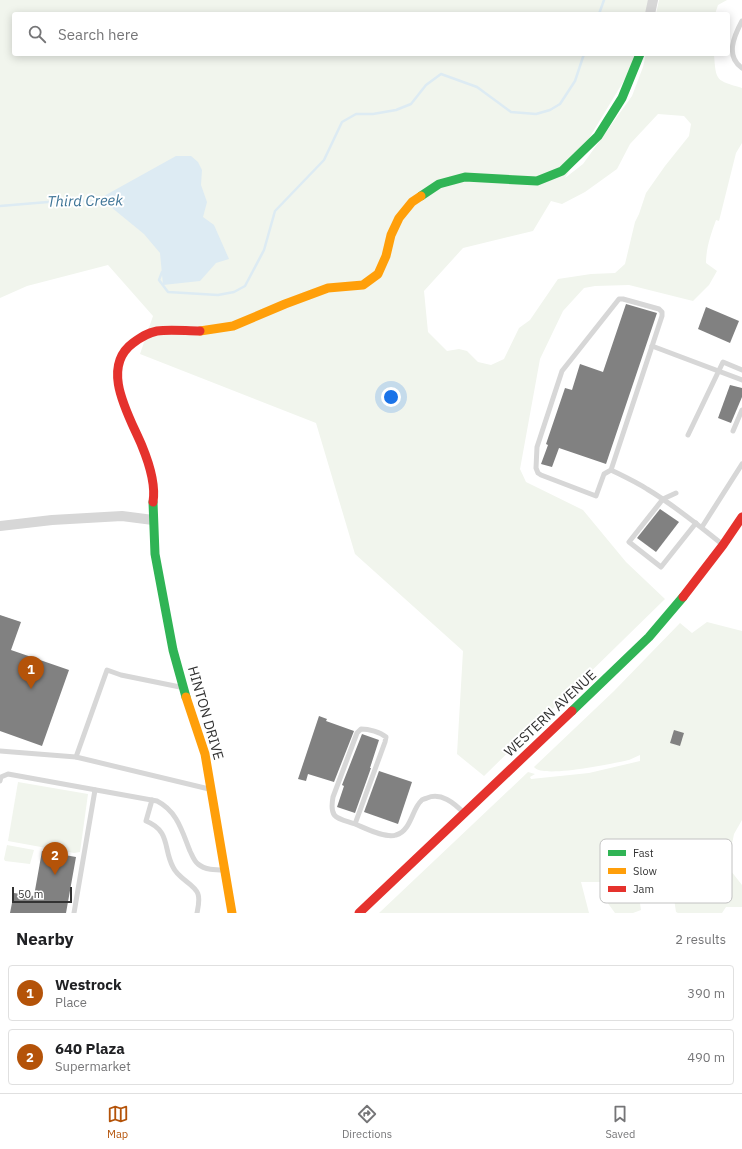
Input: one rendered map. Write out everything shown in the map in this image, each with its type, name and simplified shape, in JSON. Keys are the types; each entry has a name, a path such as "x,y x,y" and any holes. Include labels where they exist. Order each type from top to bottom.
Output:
{"street":[{"path":"650,12 653,0"},
{"name":"HINTON DRIVE","path":"232,913 205,754 183,688 173,650 155,554 152,506 154,494 150,470 142,446 131,423 117,380 119,361 129,346 144,335 158,331 201,331 233,326 328,288 363,285 378,274 386,256 391,235 399,218 412,202 439,184 465,177 536,181 562,171 598,136 622,98 639,56"},
{"path":"0,526 52,520 122,516 153,520"},
{"name":"WESTERN AVENUE","path":"359,913 465,814 649,637 697,580 742,517"}],"lane":[{"path":"742,21 736,32 732,49 733,59 742,68"},
{"path":"619,299 624,299 659,309 662,312 662,316 611,470 604,474 596,496 538,473 536,468 537,447 562,371 619,299"},
{"path":"652,346 742,380"},
{"path":"688,435 722,362 742,370"},
{"path":"733,430 742,410"},
{"path":"702,527 742,464"},
{"path":"611,470 647,488 702,527 723,545"},
{"path":"676,493 663,499 629,542 661,567 696,523"},
{"path":"76,757 106,670 121,675 183,688"},
{"path":"355,824 386,742 386,737 382,734 360,729 357,733 333,797 331,807 333,814 337,818 374,832 392,836 398,835 404,831 421,801 432,796 445,798 456,805 465,814"},
{"path":"0,750 76,757 212,790"},
{"path":"0,781 1,777 8,774 152,800 165,805 175,816 195,862 204,868 225,870"},
{"path":"74,913 95,790"},
{"path":"152,800 146,821 152,823 160,829 165,839 172,866 176,873 196,890 199,899 197,913"}],"shaded area":[{"path":"0,0 653,0 650,12 12,12 12,56 639,56 565,178 583,164 632,96 646,56 714,56 717,75 719,78 722,81 742,88 742,143 736,153 719,221 716,220 708,246 706,263 717,271 709,285 693,301 629,285 595,286 584,288 563,311 540,359 520,469 526,482 583,510 626,562 665,599 484,776 457,754 463,651 355,554 316,423 140,354 153,316 108,265 27,286 0,298","holes":["658,114 684,116 691,124 689,136 646,193 635,222 625,264 615,273 591,274 558,279 530,320 519,328 504,359 491,365 478,362 467,351 459,349 447,351 428,332 424,291 463,248 533,231 551,201 562,204 585,192 617,169 630,144"]},
{"path":"659,0 727,0 718,5 716,12 656,12"},
{"path":"176,156 191,156 198,162 202,170 201,185 207,202 203,217 214,225 229,259 216,263 200,281 163,285 160,253 144,234 111,207 104,196"},
{"path":"707,622 742,631 742,820 734,834 732,844 732,839 600,839 600,882 581,882 589,913 379,913 528,772 535,774 530,777 531,779 589,773 640,761 640,755 629,760 564,771 540,770 534,767 614,691 680,623 692,633"},
{"path":"18,782 88,794 80,852 74,853 8,841"},
{"path":"7,845 34,850 30,864 5,861 4,859"},
{"path":"732,872 742,885 742,907 726,907 722,913 676,912 675,903 732,903"},
{"path":"608,903 640,903 641,910 633,913 615,913"}],"building":[{"path":"626,304 657,313 606,464 559,448 552,467 541,464 548,445 546,444 565,388 572,390 580,364 603,372"},
{"path":"706,307 739,321 730,343 698,329"},
{"path":"730,385 742,388 742,397 731,423 718,418"},
{"path":"660,509 679,522 656,552 637,538"},
{"path":"0,615 21,622 11,650 69,670 42,746 0,731"},
{"path":"319,716 327,719 326,721 354,731 334,782 308,774 306,781 298,779"},
{"path":"674,730 684,733 680,746 670,743"},
{"path":"362,734 379,740 355,813 337,807 344,786 342,785"},
{"path":"379,771 412,782 398,824 364,812"},
{"path":"42,851 76,857 66,913 10,913 14,893 34,896"}],"waterway":[{"name":"Third Creek","path":"600,12 604,0"},
{"name":"Third Creek","path":"162,272 159,280 168,292 218,295 234,292 245,286 264,250 275,211 324,160 342,122 356,114 373,114 396,110 411,104 426,85 441,74 477,87 511,112 536,114 550,110 560,104 575,81 583,56"},
{"name":"Third Creek","path":"0,206 60,201 109,201"}],"traffic: fast":[{"path":"421,196 439,184 465,177 537,181 562,171 598,136 622,98 639,56"},
{"path":"153,502 155,554 173,650 186,697"},
{"path":"572,711 649,637 683,597"}],"traffic: slow":[{"path":"200,331 233,326 328,288 363,285 378,274 386,256 391,235 399,218 412,202 421,196"},
{"path":"186,697 205,754 232,913"}],"traffic: jam":[{"path":"153,502 154,488 149,466 120,393 118,366 123,353 133,343 147,334 162,330 200,331"},
{"path":"683,597 723,545 742,517"},
{"path":"359,913 572,711"}],"place":[{"name":"Westrock","path":"31,689"},
{"name":"640 Plaza","path":"55,875"}]}
